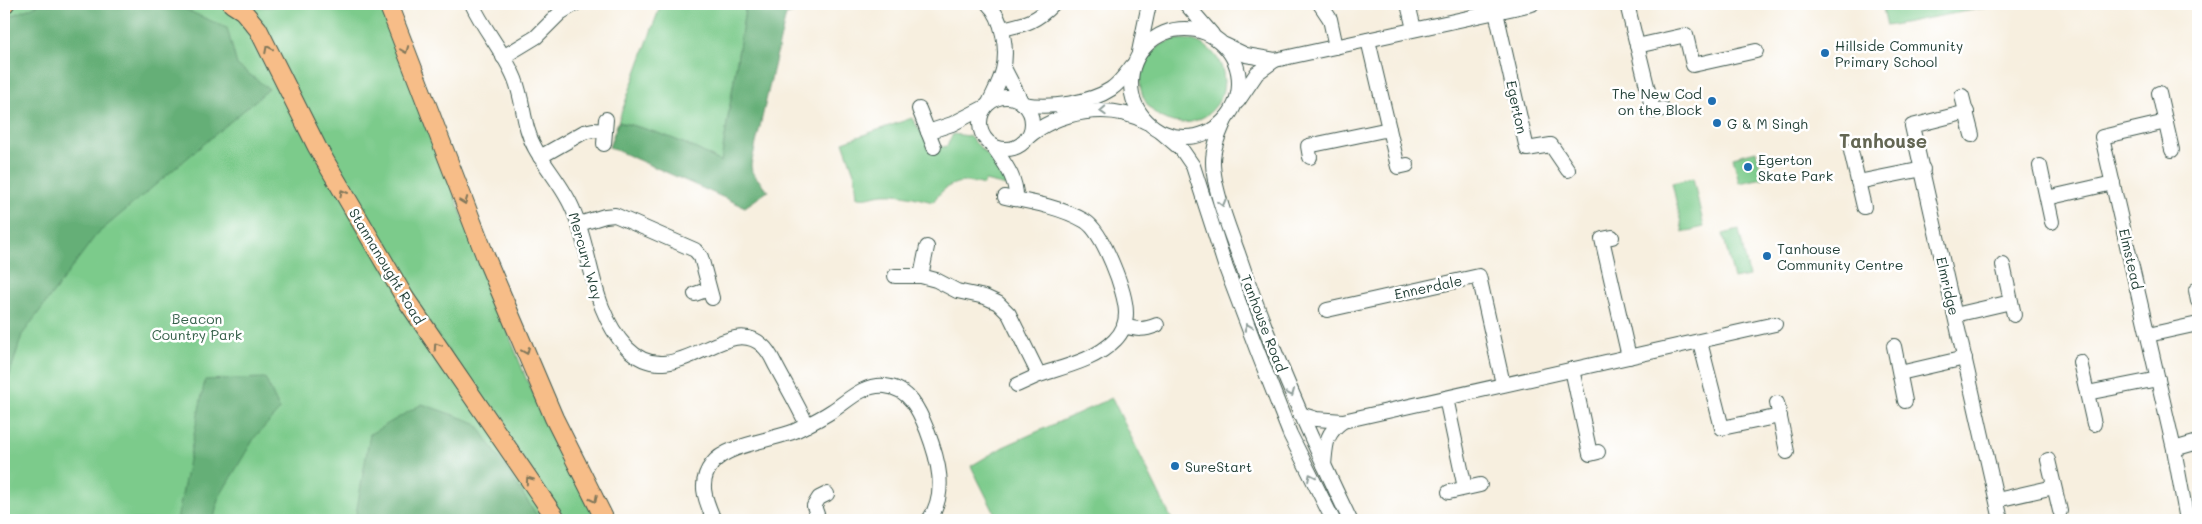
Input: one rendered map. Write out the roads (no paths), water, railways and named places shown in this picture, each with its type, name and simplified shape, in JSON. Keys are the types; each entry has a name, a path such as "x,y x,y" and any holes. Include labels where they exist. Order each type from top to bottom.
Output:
{"main road":[{"name":"Stannanought Road","path":"232,4 243,11 258,29 317,148 404,298 557,520"},
{"path":"388,4 494,276 554,418 605,520"}],"street":[{"name":"Mercury Way","path":"472,4 514,79 527,131 540,157 565,192 579,224 598,299 616,332 633,353 648,361 666,363 684,360 734,338 756,340 767,350 807,425"},
{"path":"503,57 536,37 560,13 575,4"},
{"path":"988,4 997,15 1002,30 1004,68 1028,110 1032,124 1010,172"},
{"path":"1002,30 1033,21 1043,15 1053,4"},
{"path":"1149,4 1130,79 1132,96 1138,111 1155,128"},
{"path":"1186,4 1234,59 1239,75 1238,92 1230,113"},
{"path":"1320,4 1330,20 1336,46"},
{"path":"1408,4 1414,29"},
{"path":"928,132 952,124 1002,97 1010,97 1023,104 1054,106 1104,93 1116,86 1151,40 1165,32 1182,28 1198,30 1246,55 1275,60 1532,4"},
{"path":"1627,4 1653,111 1663,109"},
{"name":"Egerton","path":"1496,12 1527,148 1551,145 1568,170"},
{"path":"1637,46 1686,35 1693,65 1756,51"},
{"path":"1368,40 1398,167 1407,165"},
{"path":"952,124 969,130 990,144 1009,149 1050,122 1093,112 1121,112 1155,128 1181,136 1203,134 1215,128 1230,113 1257,74 1275,60"},
{"path":"1004,68 982,114 980,128 1010,172 1015,186 1010,198 1059,209 1086,222 1103,242 1125,301 1126,315 1124,326 1115,340 1100,351 1069,366 1039,375 1017,385"},
{"path":"2159,93 2172,150"},
{"path":"1962,96 1972,135"},
{"path":"918,109 934,146"},
{"name":"Elmridge","path":"1967,112 1912,126 2001,520"},
{"name":"Tanhouse Road","path":"1230,113 1214,150 1214,173 1230,232 1255,305 1300,414 1350,520"},
{"name":"Elmstead","path":"2166,122 2102,137 2189,518"},
{"name":"Tanhouse Road","path":"1155,128 1182,150 1193,166 1224,260 1257,350 1290,434 1332,520"},
{"path":"1310,157 1308,146 1389,129"},
{"path":"540,157 584,132 593,130 605,131"},
{"path":"1851,151 1864,207"},
{"path":"2040,166 2052,222"},
{"path":"1858,182 1922,169"},
{"path":"2047,198 2113,182"},
{"path":"579,224 615,215 696,250 701,257 711,293 695,294"},
{"path":"1612,237 1602,239 1629,357"},
{"path":"921,276 927,247"},
{"path":"1955,315 2013,308 2003,265"},
{"path":"895,276 921,276 936,280 957,291 985,297 998,304 1009,314 1039,375"},
{"name":"Ennerdale","path":"1326,310 1480,276 1503,384"},
{"path":"1300,414 1316,419 1343,421 1775,324"},
{"path":"2148,335 2198,324"},
{"path":"1124,326 1136,330 1144,330 1157,325"},
{"path":"1700,342 1722,428 1778,409 1787,452"},
{"path":"1894,346 1905,401"},
{"path":"1900,373 1965,358"},
{"path":"2080,362 2094,424"},
{"path":"1572,369 1590,454 1598,452"},
{"path":"2087,393 2158,379"},
{"path":"714,520 703,490 705,475 713,461 719,456 733,449 779,437 832,412 857,393 872,387 887,386 908,396 921,416 938,462 940,479 937,501 929,520"},
{"path":"1446,398 1465,488"},
{"path":"1324,466 1327,439 1332,429 1343,421"},
{"path":"2174,449 2198,442"},
{"path":"2048,460 2060,511"},
{"path":"1449,492 1480,485"},
{"path":"1996,500 2054,487"},
{"path":"819,520 814,506 819,498 827,494"}],"place":[{"name":"Hillside Community Primary School","path":"1825,53"},
{"name":"The New Cod on the Block","path":"1712,101"},
{"name":"G & M Singh","path":"1717,123"},
{"name":"Egerton Skate Park","path":"1748,167"},
{"name":"Tanhouse Community Centre","path":"1767,256"},
{"name":"SureStart","path":"1175,466"}],"district":[{"name":"Tanhouse","path":"1883,140"}],"park label":[{"name":"Beacon Country Park","path":"197,326"}]}
